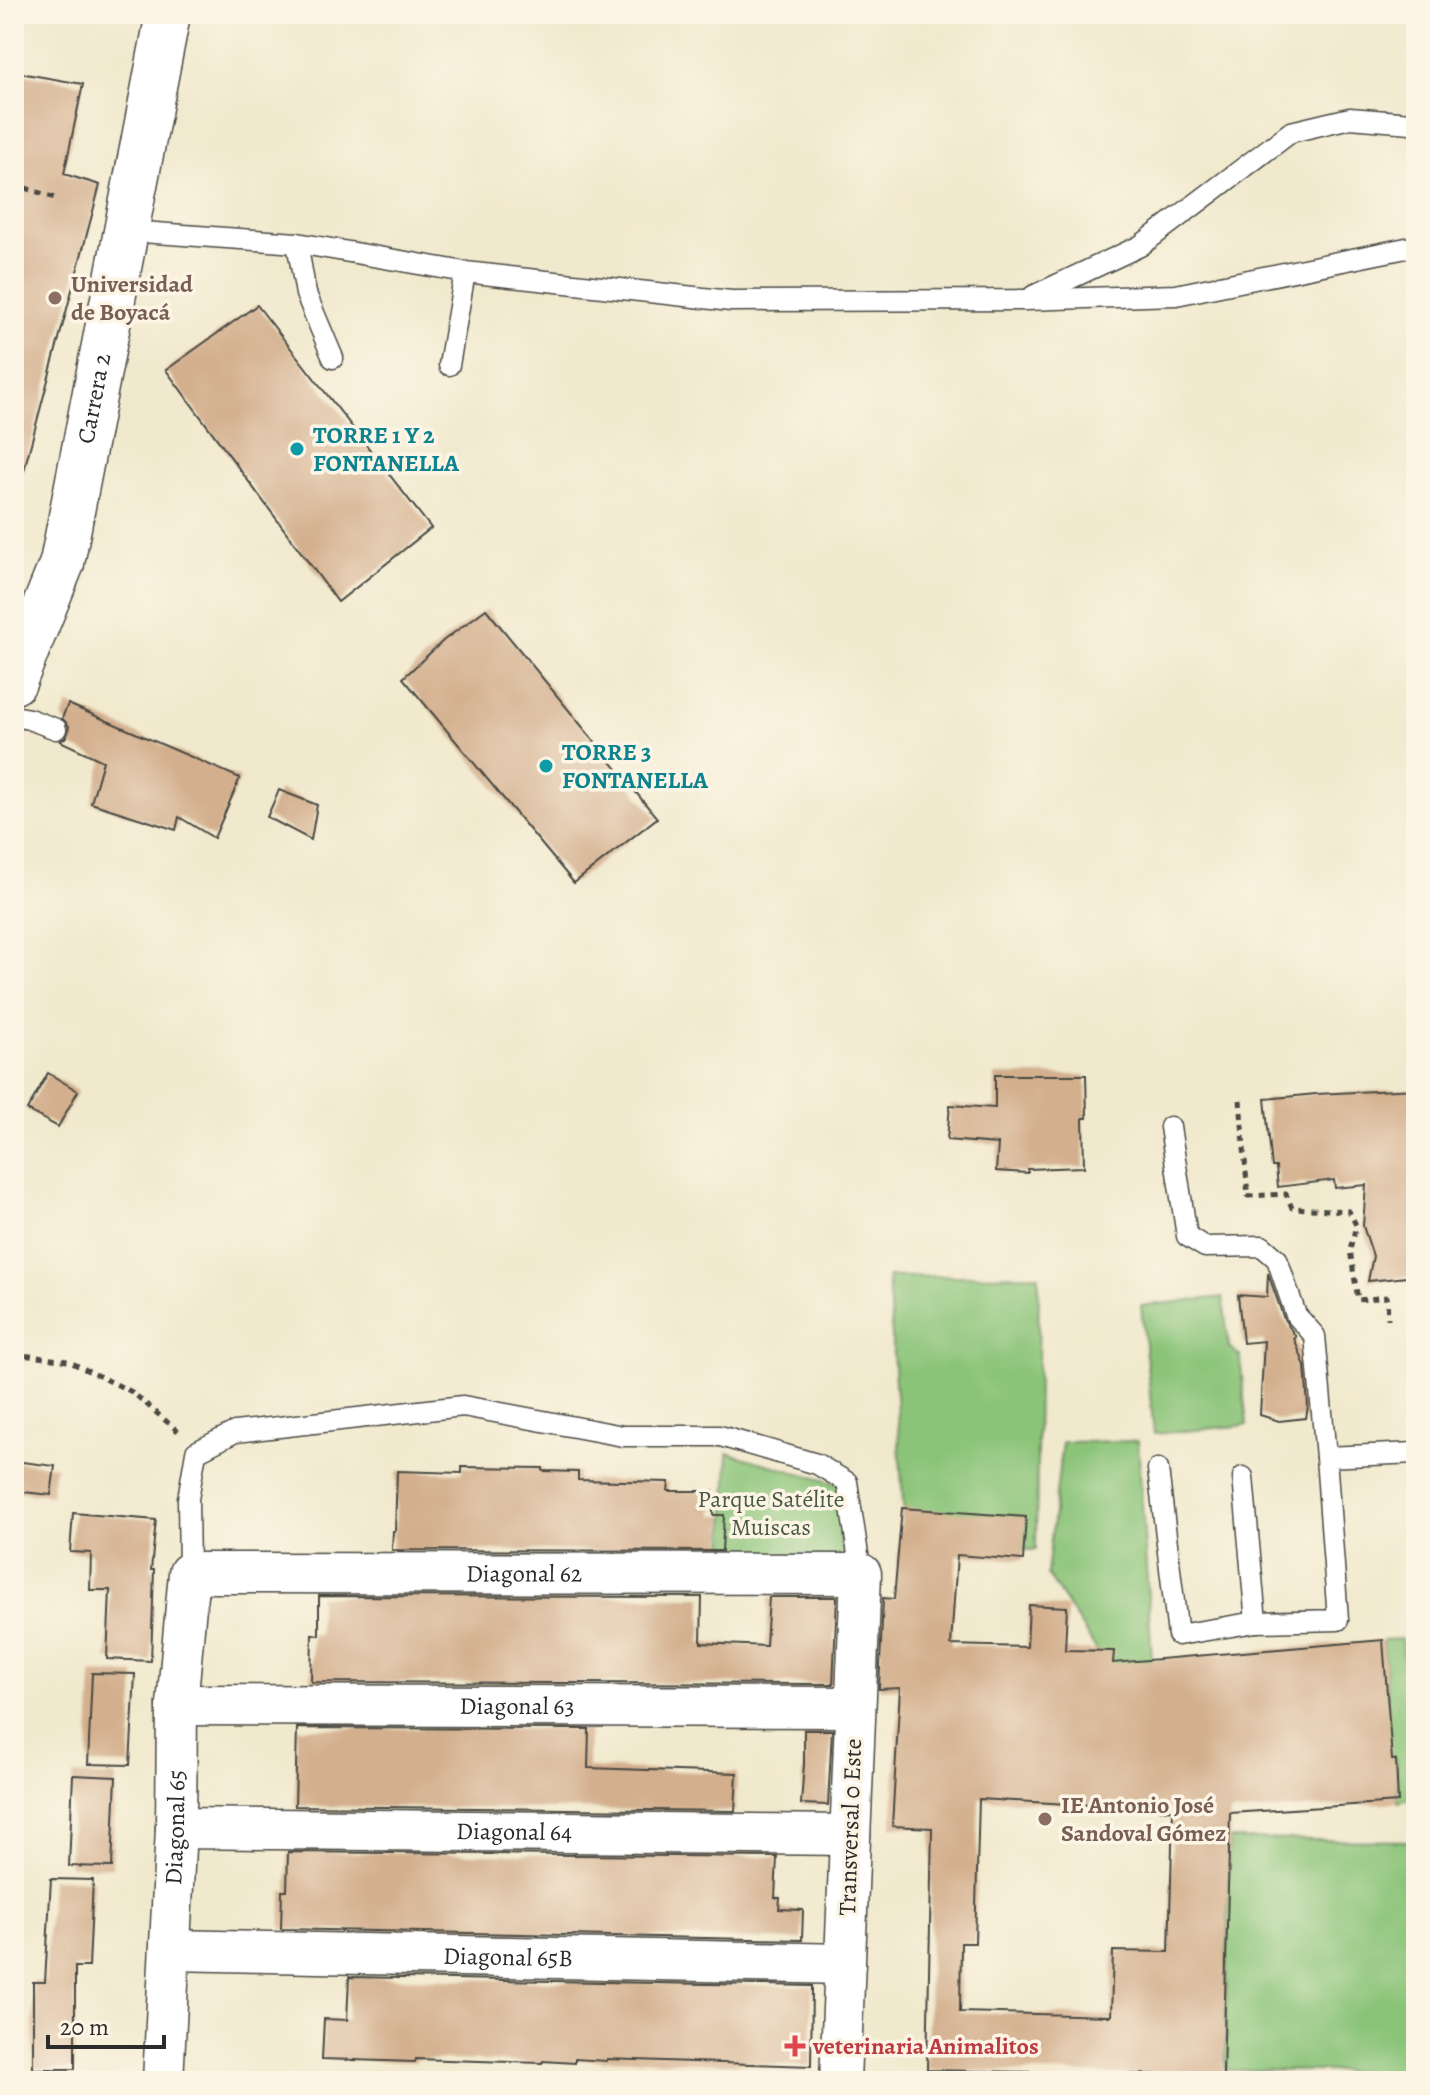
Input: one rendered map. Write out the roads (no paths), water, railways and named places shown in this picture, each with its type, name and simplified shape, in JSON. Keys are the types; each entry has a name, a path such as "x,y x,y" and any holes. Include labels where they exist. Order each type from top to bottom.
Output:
{"street":[{"name":"Carrera 2","path":"14,682 62,563 168,14"},
{"name":"Diagonal 62","path":"189,1573 861,1574"},
{"name":"Diagonal 65","path":"163,2081 176,1828 177,1705 189,1573"},
{"name":"Transversal 0 Este","path":"840,2081 861,1574"},
{"name":"Diagonal 63","path":"177,1705 855,1707"},
{"name":"Diagonal 64","path":"176,1828 850,1835"},
{"name":"Diagonal 65B","path":"170,1950 845,1964"}],"lane":[{"path":"1026,300 1140,246 1291,132 1350,118 1416,126"},
{"path":"127,231 297,243 465,272 731,301 1026,300 1176,295 1416,246"},
{"path":"297,243 306,294 333,358"},
{"path":"449,365 465,272"},
{"path":"14,716 56,729"},
{"path":"1158,1469 1178,1635 1256,1622 1338,1620 1315,1336 1296,1315 1277,1259 1262,1246 1205,1247 1187,1236 1170,1127"},
{"path":"189,1573 188,1499 196,1452 235,1432 463,1406 623,1436 720,1436 817,1464 847,1482 861,1574"},
{"path":"1326,1457 1416,1453"},
{"path":"1243,1477 1256,1622"}],"place":[{"name":"Universidad de Boyacá","path":"55,298"},
{"name":"TORRE 1 Y 2 FONTANELLA","path":"297,449"},
{"name":"TORRE 3 FONTANELLA","path":"546,766"},
{"name":"IE Antonio José Sandoval Gómez","path":"1045,1819"},
{"name":"veterinaria Animalitos","path":"795,2046"}],"park label":[{"name":"Parque Satélite Muiscas","path":"771,1513"}]}
